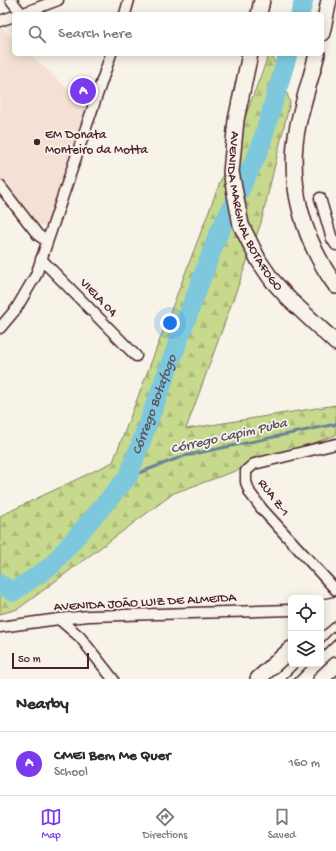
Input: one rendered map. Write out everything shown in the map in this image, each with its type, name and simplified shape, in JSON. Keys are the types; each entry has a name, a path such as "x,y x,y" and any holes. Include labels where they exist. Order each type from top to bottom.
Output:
{"main road":[{"path":"259,12 262,0"},
{"path":"324,24 329,0"},
{"name":"AVENIDA MARGINAL BOTAFOGO","path":"250,56 236,120 231,172 241,225 259,261 272,280 289,299 336,343"},
{"path":"316,56 298,125 294,154 296,183 300,210 307,234 318,257 336,286"},
{"path":"324,619 336,609"},
{"path":"258,679 288,653"},
{"path":"321,679 336,666"}],"street":[{"path":"11,0 20,12"},
{"path":"26,12 58,0"},
{"path":"126,12 129,0"},
{"path":"0,21 12,17"},
{"path":"0,328 16,309 36,276 110,56"},
{"path":"0,186 38,235 47,241"},
{"path":"320,198 332,239 336,245"},
{"name":"VIELA 04","path":"41,259 136,356"},
{"name":"RUA Z-1","path":"336,444 254,464 246,471 245,476 250,493 262,509 336,590"},
{"path":"324,604 336,602"},
{"name":"AVENIDA JOÃO LUIZ DE ALMEIDA","path":"0,627 82,617 288,610"},
{"path":"80,637 77,627 82,617"},
{"path":"59,619 80,637 113,679"}],"lane":[{"path":"324,646 336,634"},
{"path":"290,679 302,667"}],"shaded area":[{"name":"EM Donata Monteiro da Motta","path":"0,26 12,37 12,56 32,56 86,106 48,225 37,226 0,179"}],"green space":[{"path":"268,56 273,56 290,102 261,223 186,429 336,405 336,435 174,493 18,609 0,614 0,516 113,462"}],"waterway":[{"name":"Córrego Botafogo","path":"301,12 304,0"},
{"name":"Córrego Botafogo","path":"0,584 13,592 51,566 128,477 217,237 259,151 287,56"},
{"name":"Córrego Capim Puba","path":"128,477 184,456 336,424"}],"place":[{"name":"CMEI Bem Me Quer","path":"83,91"},
{"name":"EM Donata Monteiro da Motta","path":"37,142"}]}
